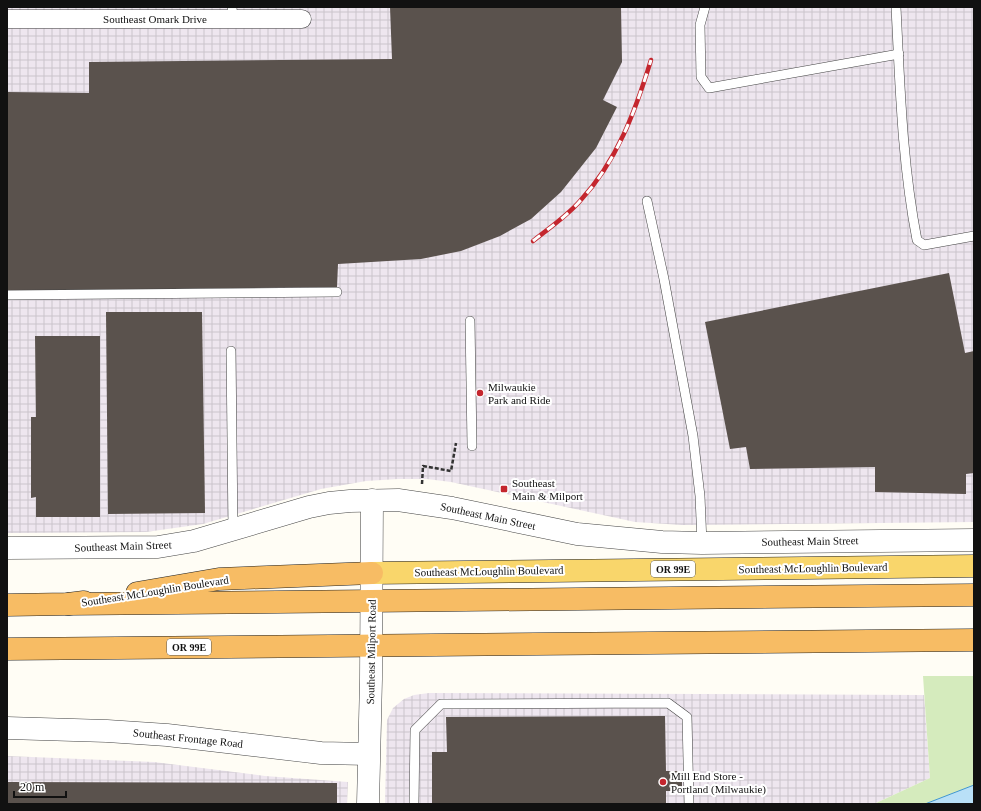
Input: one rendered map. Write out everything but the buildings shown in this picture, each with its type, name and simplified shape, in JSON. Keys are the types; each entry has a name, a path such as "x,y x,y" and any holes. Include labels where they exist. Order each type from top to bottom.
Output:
{"highway":[{"name":"Southeast McLoughlin Boulevard","path":"7,605 68,604 219,579 372,572"},
{"path":"68,604 974,595"},
{"name":"OR 99E","path":"7,649 974,640"}],"main road":[{"name":"Southeast McLoughlin Boulevard","path":"372,572 974,566"}],"street":[{"name":"Southeast Omark Drive","path":"7,19 233,13 302,19"},
{"name":"Southeast Main Street","path":"7,548 158,547 194,541 309,507 329,503 372,500 422,502 578,534 662,542 702,543 974,540"},
{"name":"Southeast Milport Road","path":"368,804 372,600 372,500"},
{"name":"Southeast Frontage Road","path":"7,728 107,731 167,735 314,752 368,754"}],"lane":[{"path":"704,7 700,25 701,77 709,88 899,54"},
{"path":"896,7 903,143 910,207 917,240 924,245 974,236"},
{"path":"647,201 664,279 693,436 700,496 702,543"},
{"path":"7,295 337,292"},
{"path":"470,321 472,446"},
{"path":"231,351 233,530"},
{"path":"414,804 415,730 441,704 668,703 687,717 689,804"}],"path":[{"path":"422,502 423,466 451,471 456,443"}],"shaded area":[{"path":"7,7 974,7 974,522 682,525 635,522 451,482 427,479 398,479 366,481 321,489 203,524 146,532 7,533"},
{"path":"429,693 924,695 930,778 874,804 385,804 387,720 393,708 404,699 414,695"},
{"path":"7,756 154,762 265,776 348,782 347,804 7,804"}],"green space":[{"path":"923,676 974,676 974,785 925,804 874,804 930,778"}],"water":[{"path":"974,785 974,804 925,804"}],"railway":[{"path":"533,241 575,207 593,186 615,153 631,117 651,60"}],"place":[{"name":"Milwaukie Park and Ride","path":"480,393"},
{"name":"Southeast Main & Milport","path":"504,489"},
{"name":"Mill End Store - Portland (Milwaukie)","path":"663,782"}]}
